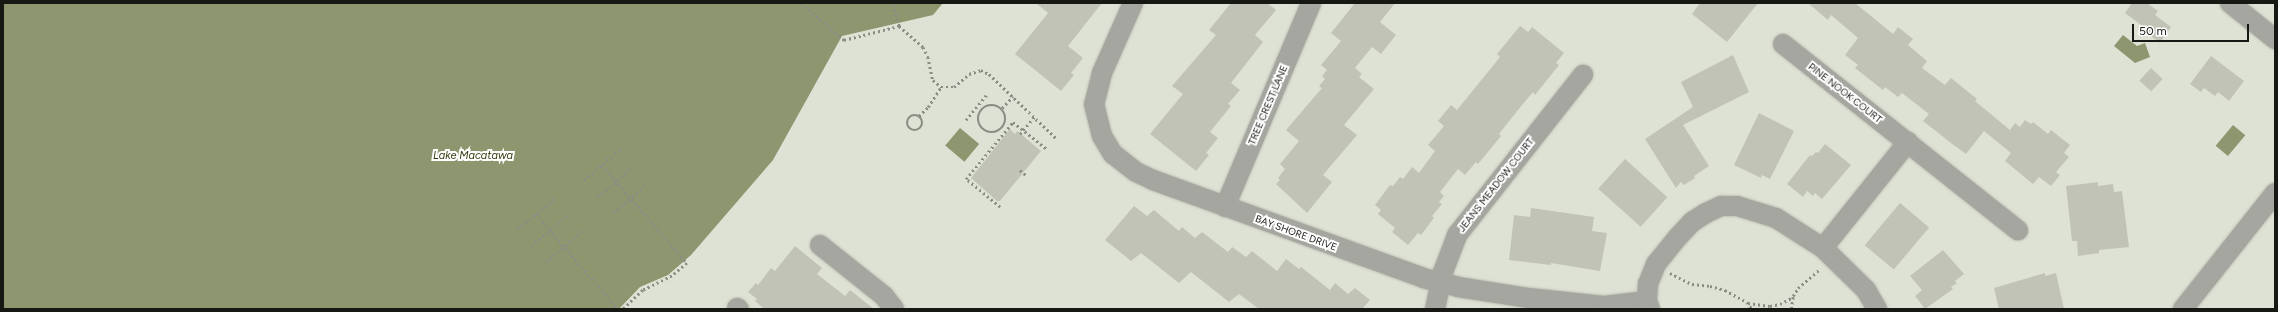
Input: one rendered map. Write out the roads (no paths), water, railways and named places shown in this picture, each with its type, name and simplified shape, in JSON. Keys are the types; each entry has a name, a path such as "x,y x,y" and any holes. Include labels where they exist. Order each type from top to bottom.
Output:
{"street":[{"name":"BAY SHORE DRIVE","path":"1133,3 1102,73 1094,104 1102,136 1113,154 1136,172 1152,180 1398,270 1440,282 1529,298 1604,306 1649,305 1648,284 1656,264 1692,222 1706,213 1722,206 1752,208 1776,218 1822,258 1866,290 1878,309"},
{"name":"TREE CREST LANE","path":"1225,207 1311,3"},
{"path":"2230,3 2275,39"},
{"name":"PINE NOOK COURT","path":"1783,44 2018,230"},
{"name":"JEANS MEADOW COURT","path":"1435,309 1440,282 1448,254 1457,235 1583,75"},
{"path":"1822,258 1908,142"},
{"path":"2183,309 2275,193"},
{"path":"820,246 884,296 894,309"}],"water":[{"name":"Lake Macatawa","path":"3,3 943,3 933,15 842,36 773,160 691,255 668,275 640,287 619,309 3,309"},
{"path":"2123,35 2137,46 2145,43 2150,57 2135,63 2114,46"},
{"path":"2233,125 2245,135 2228,156 2216,146"},
{"path":"960,128 979,144 964,162 945,146"}]}
